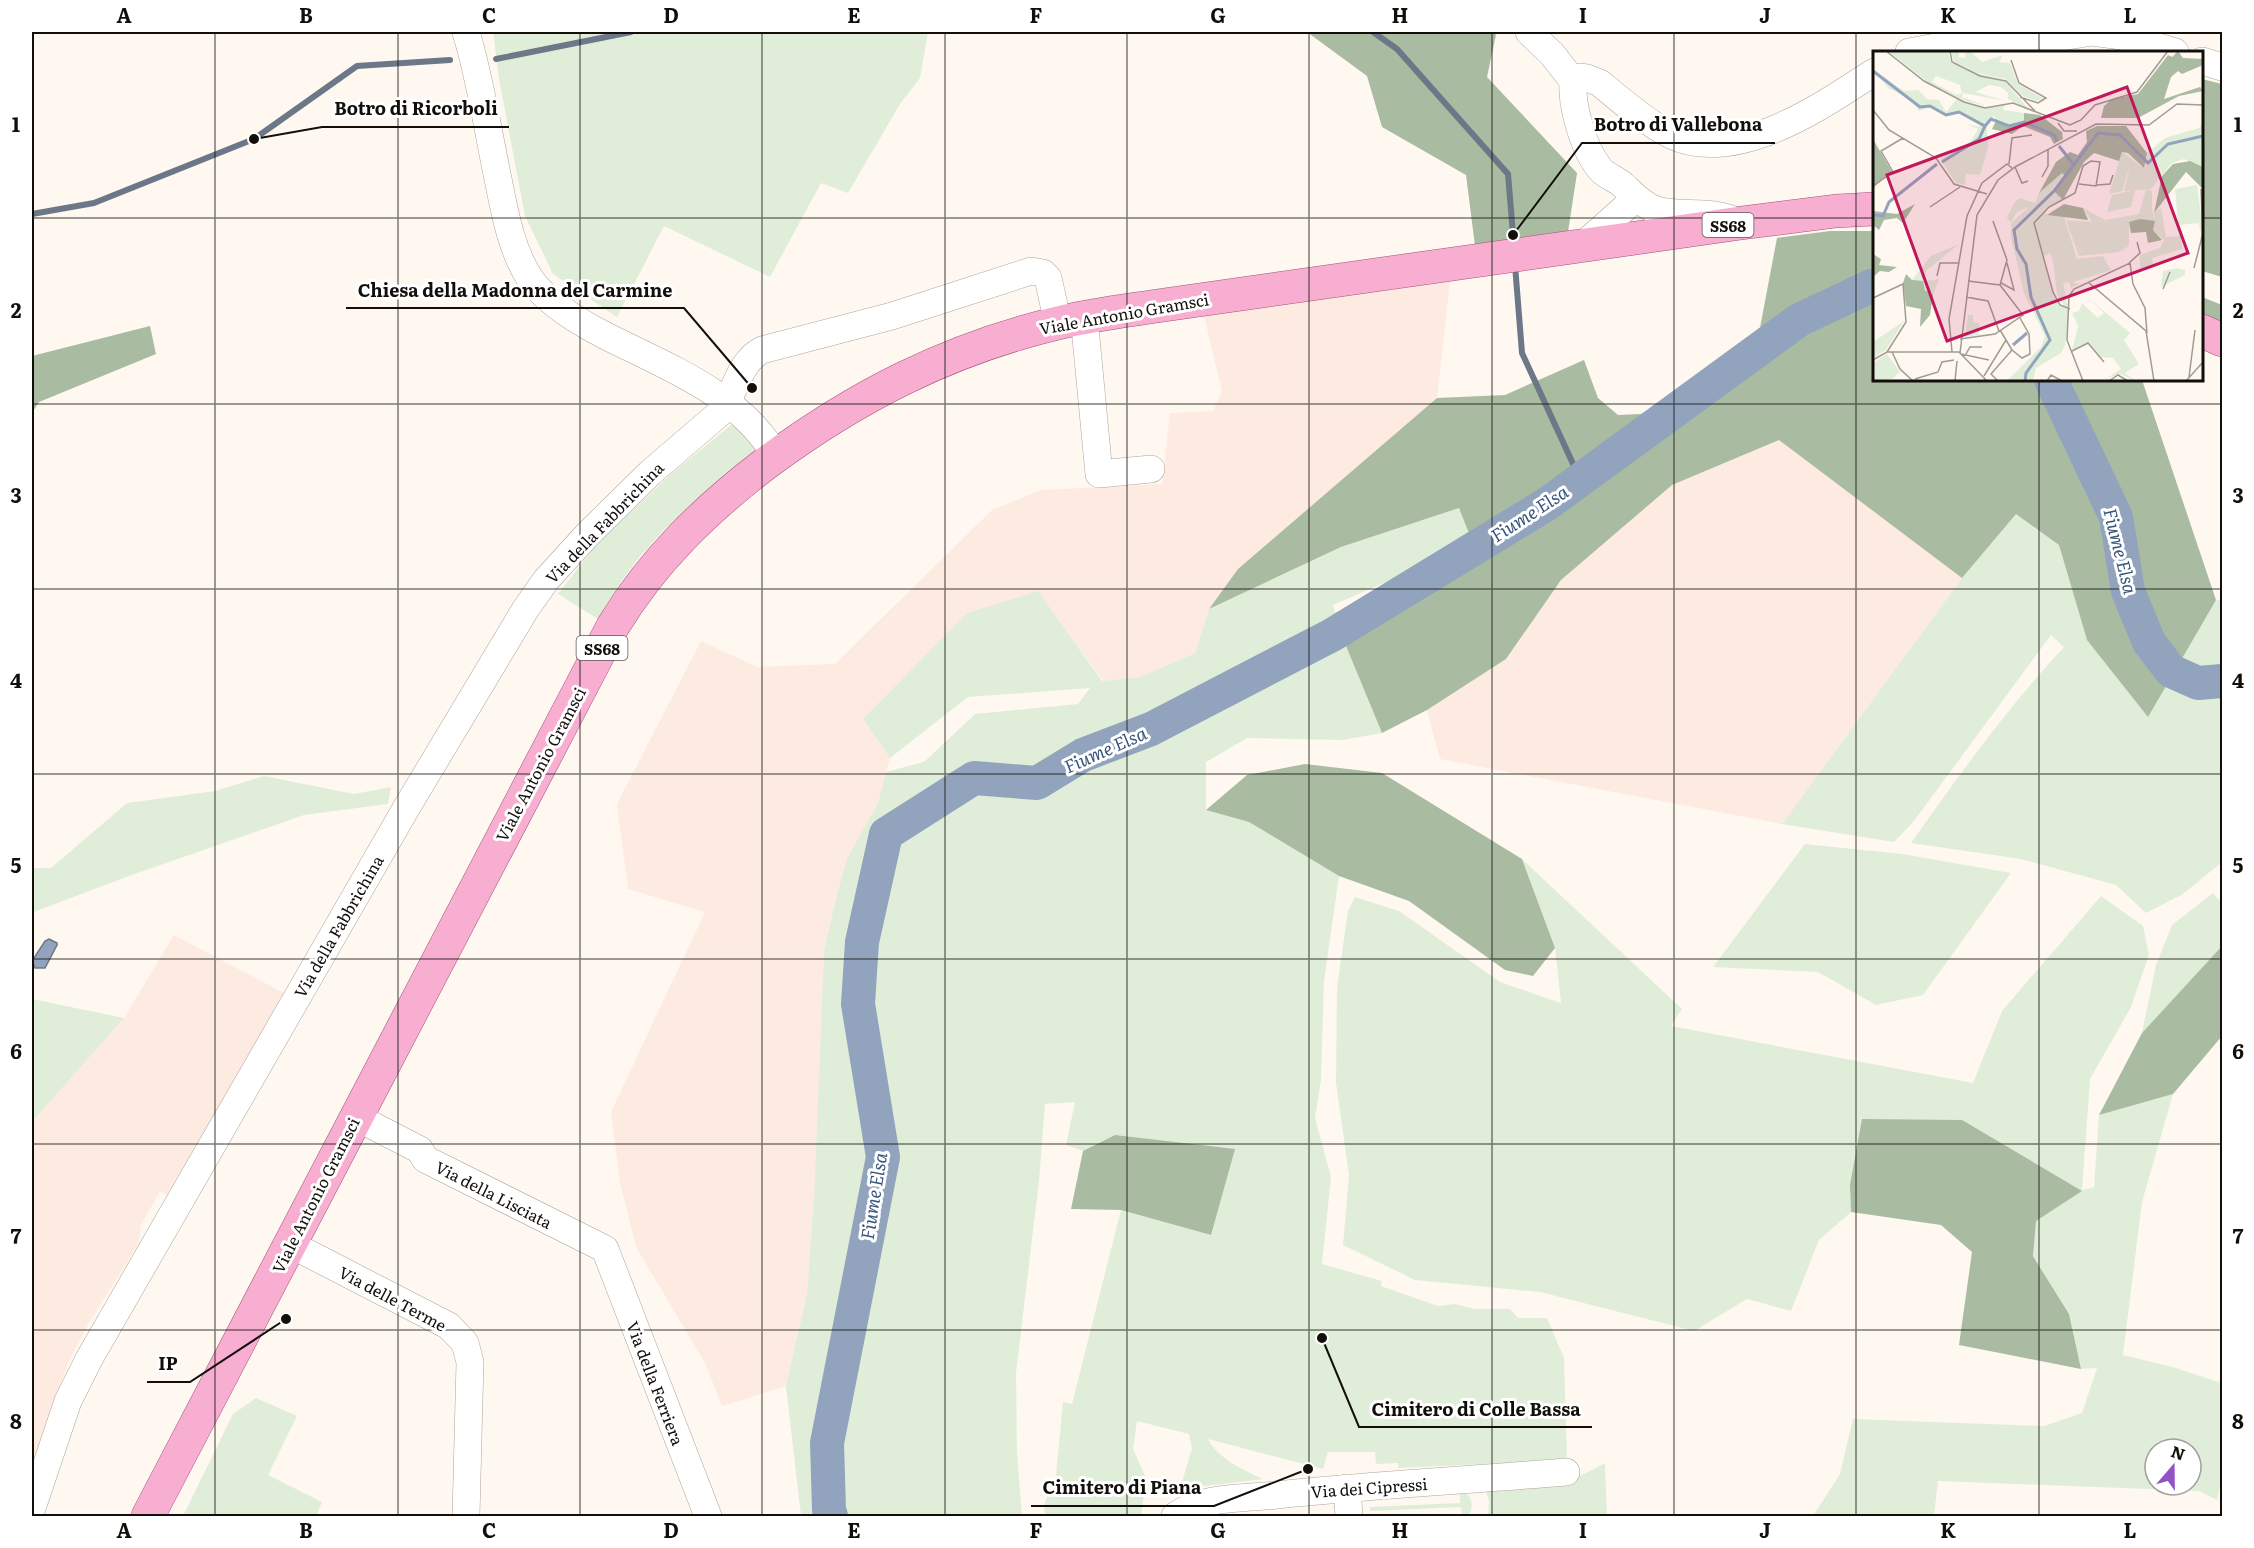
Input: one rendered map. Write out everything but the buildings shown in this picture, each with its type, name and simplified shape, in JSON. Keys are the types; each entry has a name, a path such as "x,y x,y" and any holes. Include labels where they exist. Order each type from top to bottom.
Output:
{"main road":[{"name":"SS68","path":"1582,246 1742,223 1873,208"},
{"name":"Viale Antonio Gramsci","path":"148,1516 609,633 630,598 654,567 722,498 802,436 837,414 910,374 987,343 1071,320 1582,246"},
{"path":"2203,331 2223,340"}],"street":[{"path":"1530,32 1552,54 1573,81 1572,94 1586,145 1601,170 1621,183 1636,198 1661,211 1712,213 1742,223"},
{"path":"1914,51 1936,47 2019,44 2092,32 2122,36 2172,51"},
{"path":"471,49 504,209 514,242 530,279 561,310 728,402 760,432 776,456"},
{"path":"2203,61 2223,67"},
{"path":"1573,81 1579,77 1600,83 1672,135 1688,140 1714,142 1758,135 1787,125 1873,73"},
{"path":"1582,246 1636,198"},
{"name":"Via della Fabbrichina","path":"32,1508 59,1424 78,1379 408,804 528,605 546,580 588,534 650,473 716,417 728,402 731,391 748,361 757,352 892,316 1028,272 1038,272 1047,276 1071,320"},
{"path":"1071,320 1099,474 1151,469"},
{"name":"Via della Lisciata","path":"356,1117 420,1150 425,1160 604,1249"},
{"name":"Via delle Terme","path":"290,1244 449,1326 465,1343 470,1369 466,1516"},
{"name":"Via della Ferriera","path":"604,1249 708,1516"},
{"name":"Via dei Cipressi","path":"1175,1516 1203,1503 1347,1488 1566,1472"},
{"path":"1347,1488 1349,1516"}],"shaded area":[{"path":"1453,253 1437,398 1238,569 1209,609 1195,653 1140,677 1103,681 1038,592 863,719 890,758 878,803 847,858 824,951 814,1196 807,1293 786,1386 722,1406 705,1363 636,1247 620,1183 611,1112 705,912 628,889 617,804 701,641 757,667 835,664 992,510 1041,490 1162,484 1170,413 1213,411 1222,392 1198,290"},
{"path":"1779,440 1962,578 1782,824 1440,759 1427,710 1506,659 1561,580 1672,485"},
{"path":"174,935 286,994 187,1169 183,1167 167,1195 160,1191 141,1225 139,1243 89,1323 69,1361 41,1437 32,1474 32,1122 124,1018"}],"green space":[{"path":"493,32 928,32 920,78 900,104 848,193 821,183 770,277 664,226 617,317 553,274 525,216 499,79"},
{"path":"1307,32 1494,32 1496,35 1487,77 1577,173 1568,232 1475,246 1466,175 1382,127 1367,76"},
{"path":"2203,79 2222,84 2222,277 2203,271"},
{"path":"1830,231 1873,231 1873,381 2142,381 2216,600 2148,717 2087,640 2059,545 2016,514 1962,578 1779,440 1672,485 1561,580 1506,659 1427,710 1382,733 1341,634 1478,556 1459,508 1341,547 1209,609 1238,569 1437,398 1505,395 1584,360 1598,398 1618,415 1641,414 1659,405 1759,333 1777,238"},
{"path":"2203,297 2222,305 2222,328 2203,319"},
{"path":"150,326 156,354 39,402 32,413 32,356"},
{"path":"736,421 760,448 704,493 644,551 598,619 558,594 596,545 670,475"},
{"path":"1459,508 1474,544 1333,605 1341,634 1382,733 1342,740 1247,738 1206,762 1206,810 1249,822 1339,876 1324,981 1321,1080 1315,1118 1331,1177 1322,1264 1382,1281 1381,1286 1438,1306 1455,1304 1474,1309 1510,1309 1518,1318 1547,1318 1564,1358 1567,1460 1398,1468 1398,1463 1376,1464 1375,1452 1328,1452 1323,1469 1208,1439 1225,1458 1263,1479 1180,1489 1192,1448 1189,1434 1137,1421 1133,1449 1146,1478 1141,1516 1045,1516 1044,1505 1056,1475 1063,1402 1072,1404 1121,1210 1211,1235 1234,1150 1115,1135 1083,1151 1066,1145 1075,1102 1045,1104 1039,1181 1016,1373 1017,1453 1022,1516 801,1516 786,1386 807,1293 814,1196 824,951 847,858 878,803 886,772 924,762 975,714 1078,704 1090,688 968,697 890,758 863,719 967,613 1038,591 1102,681 1140,677 1195,653 1209,609 1341,547"},
{"path":"2016,513 2059,545 2087,640 2222,599 2222,862 2183,894 2146,913 2116,885 2021,859 1911,843 2003,718 2064,647 2051,635 1914,821 1894,842 1782,824 1962,578"},
{"path":"1305,764 1382,773 1522,859 1555,948 1533,976 1505,970 1409,901 1339,876 1249,822 1206,810 1247,775"},
{"path":"264,776 354,794 391,787 388,804 304,815 126,877 34,912 32,916 32,868 51,868 127,803 215,791"},
{"path":"1805,844 1902,854 2011,873 1923,995 1876,1005 1818,972 1713,967"},
{"path":"1522,859 1682,1009 1671,1026 1973,1083 2002,1011 2101,896 2143,926 2149,955 2131,1007 2090,1079 2082,1190 2094,1187 2099,1115 2173,1094 2142,1202 2123,1355 2222,1383 2222,1475 2217,1500 2203,1493 2203,1437 2143,1437 2143,1489 1938,1481 1934,1516 1813,1516 1840,1474 1853,1419 2044,1426 2082,1413 2097,1368 2081,1369 2069,1314 2033,1255 2035,1221 2081,1191 1850,1185 1851,1212 1819,1240 1791,1311 1747,1299 1694,1331 1540,1292 1415,1280 1343,1245 1349,1175 1336,1083 1337,988 1348,911 1355,897 1399,911 1500,982 1561,1003 1555,948"},
{"path":"2213,893 2222,904 2222,946 2142,1033 2156,965 2172,925"},
{"path":"2222,946 2222,1036 2173,1094 2099,1115 2142,1033"},
{"path":"32,999 124,1018 32,1122"},
{"path":"1862,1119 1962,1120 2082,1191 2036,1221 2033,1256 2069,1314 2081,1369 1959,1345 1972,1252 1941,1225 1851,1212 1850,1185"},
{"path":"1115,1135 1235,1149 1211,1235 1121,1210 1071,1209 1083,1151"},
{"path":"256,1398 297,1416 268,1475 322,1502 316,1516 183,1516 233,1414"},
{"path":"1605,1463 1607,1516 1488,1516 1489,1501 1485,1488 1578,1477"},
{"path":"1460,1490 1471,1501 1468,1516 1462,1516 1461,1507 1370,1511 1370,1507 1460,1503"}],"water":[{"path":"49,939 57,945 45,968 35,968 32,961 45,941"}],"waterway":[{"path":"496,59 631,32"},
{"path":"1373,32 1397,49 1508,174 1514,246"},
{"path":"32,214 94,203 254,139 357,66 450,60"},
{"path":"1515,265 1522,353 1580,479"},
{"name":"Fiume Elsa","path":"831,1516 827,1443 883,1157 858,1004 862,942 886,834 974,778 1037,783 1083,755 1151,729 1332,635 1547,504 1799,320 1873,286"},
{"name":"Fiume Elsa","path":"2051,381 2116,517 2128,591 2149,642 2171,671 2198,683 2222,681"}],"place":[{"name":"Botro di Ricorboli","path":"254,139"},
{"name":"Botro di Vallebona","path":"1513,235"},
{"name":"Chiesa della Madonna del Carmine","path":"752,388"},
{"name":"IP","path":"286,1319"},
{"name":"Cimitero di Colle Bassa","path":"1322,1338"},
{"name":"Cimitero di Piana","path":"1308,1469"}]}
